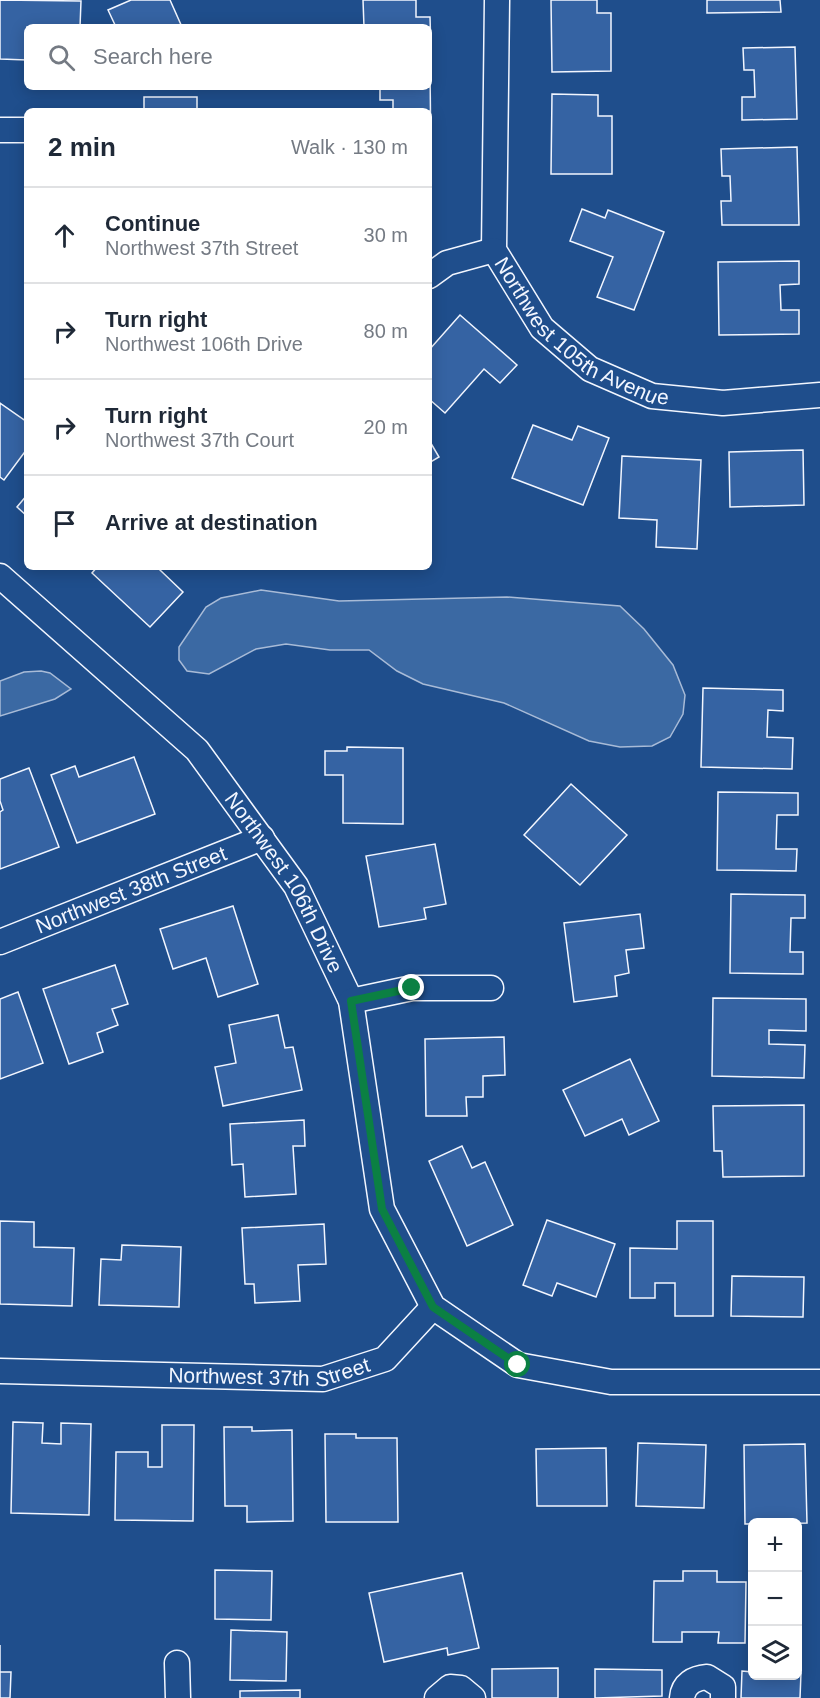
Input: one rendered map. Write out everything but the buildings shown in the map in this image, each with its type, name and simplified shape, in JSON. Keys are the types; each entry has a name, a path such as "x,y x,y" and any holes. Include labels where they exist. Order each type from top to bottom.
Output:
{"street":[{"name":"Northwest 105th Avenue","path":"496,0 494,250 542,328 590,369 652,396 723,403 820,395"},
{"path":"0,130 24,130"},
{"path":"432,274 447,264 494,250"},
{"name":"Northwest 106th Drive","path":"0,576 197,750 296,886 351,1001 382,1209 433,1307"},
{"name":"Northwest 38th Street","path":"0,942 262,838"},
{"path":"351,1001 412,988 491,988"},
{"path":"433,1307 518,1365 611,1382 820,1382"},
{"name":"Northwest 37th Street","path":"0,1371 323,1379 385,1359 433,1307"},
{"path":"177,1663 178,1698"},
{"path":"682,1698 683,1690 689,1683 707,1677 723,1687 723,1698"},
{"path":"437,1698 450,1687 461,1688 473,1698"}],"water":[{"path":"261,590 339,601 507,597 620,606 644,629 673,665 685,695 683,714 670,737 652,746 620,747 589,741 504,703 423,684 397,671 369,650 330,650 286,644 256,649 209,674 187,671 179,660 179,647 206,607 221,598"},
{"path":"24,672 50,673 71,689 55,699 0,716 0,681"}],"route":[{"path":"412,988 351,1001 382,1209 433,1307 518,1365"}]}
